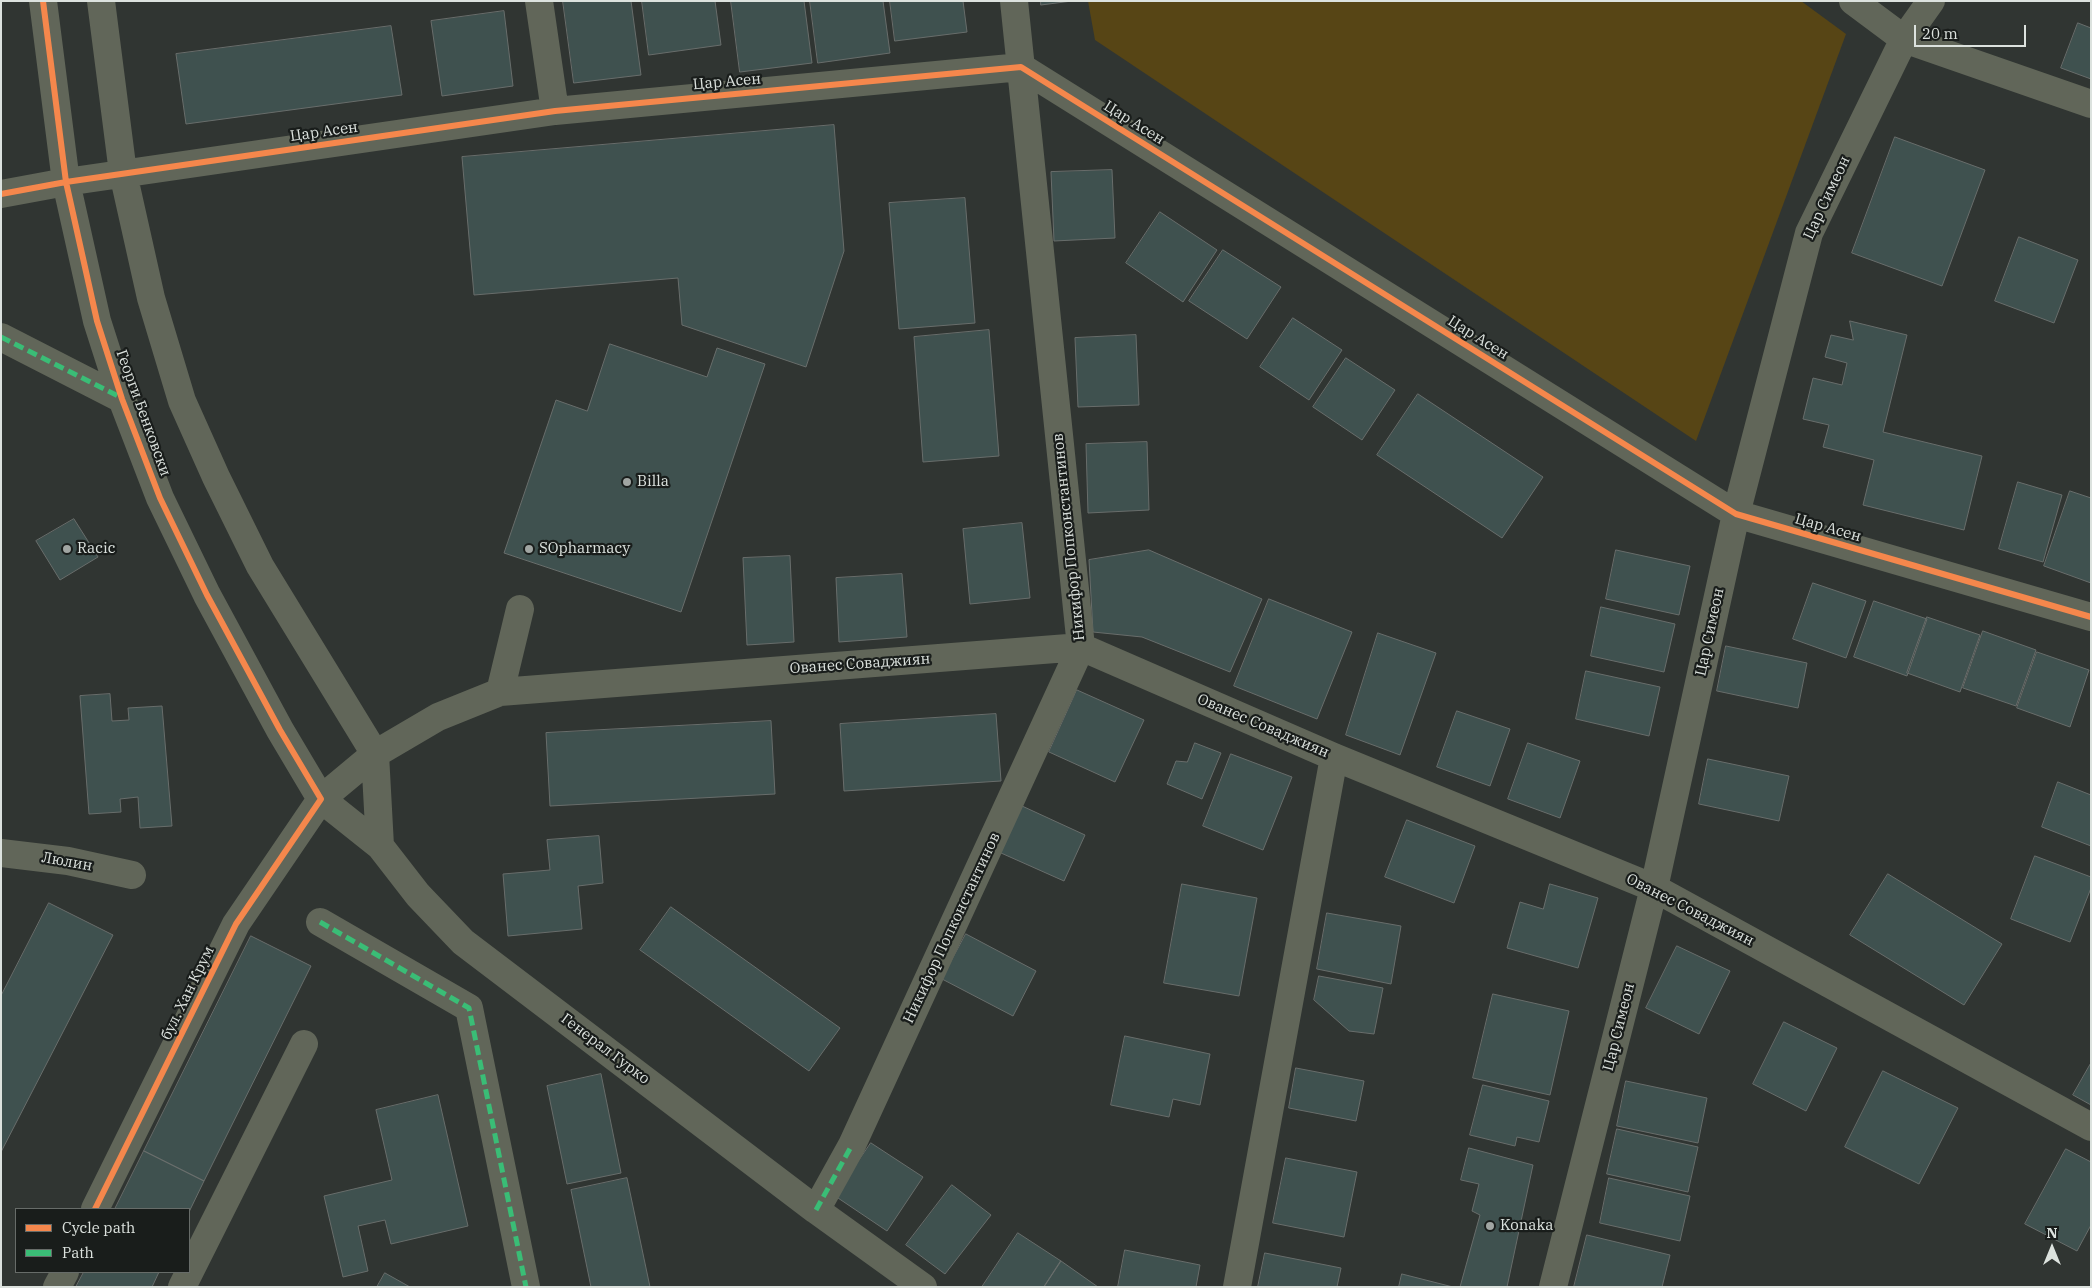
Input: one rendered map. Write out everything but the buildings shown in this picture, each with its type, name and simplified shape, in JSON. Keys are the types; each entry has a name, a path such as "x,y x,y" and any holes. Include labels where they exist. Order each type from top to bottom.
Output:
{"street":[{"name":"Георги Бенковски","path":"43,1 66,182 97,321 122,398 160,498 207,596 280,730 321,799"},
{"path":"101,1 123,173 151,298 182,401 216,477 260,566 375,754 380,846"},
{"path":"539,1 555,111"},
{"name":"Никифор Попконстантинов","path":"816,1210 852,1145 1081,647 1014,1"},
{"path":"1853,1 1904,39 2091,104"},
{"name":"Цар Симеон","path":"1553,1287 1654,888 1736,514 1809,233 1904,39 1931,1"},
{"name":"Цар Асен","path":"1,194 123,173 555,111 1021,67 1736,514 2091,617"},
{"path":"1,337 122,398"},
{"path":"500,692 520,609"},
{"name":"Ованес Соваджиян","path":"375,754 438,717 500,692 1081,647 1334,757 1654,888 2091,1127"},
{"name":"бул. Хан Крум","path":"95,1208 236,924 321,799 375,754"},
{"path":"1237,1287 1334,757"},
{"name":"Генерал Гурко","path":"321,799 380,846 418,895 463,942 816,1210 923,1287"},
{"name":"Люлин","path":"1,852 68,861 132,875"},
{"path":"320,922 469,1008 526,1287"},
{"path":"190,1271 304,1044"},
{"path":"57,1287 64,1273"},
{"path":"182,1287 189,1273"}],"shaded area":[{"path":"1088,1 1801,1 1846,34 1696,441 1095,40"}],"marked path":[{"path":"1,337 122,398"},
{"path":"320,922 469,1008 526,1287"},
{"path":"816,1210 852,1145"}],"cycle path":[{"path":"43,1 66,182 97,321 122,399 160,498 207,595 280,730 321,799 236,924 95,1208"},
{"path":"1,194 66,182 555,111 1021,67 1736,514 2091,617"}],"place":[{"name":"Billa","path":"627,482"},
{"name":"Racic","path":"67,549"},
{"name":"SOpharmacy","path":"529,549"},
{"name":"Konaka","path":"1490,1226"}]}
